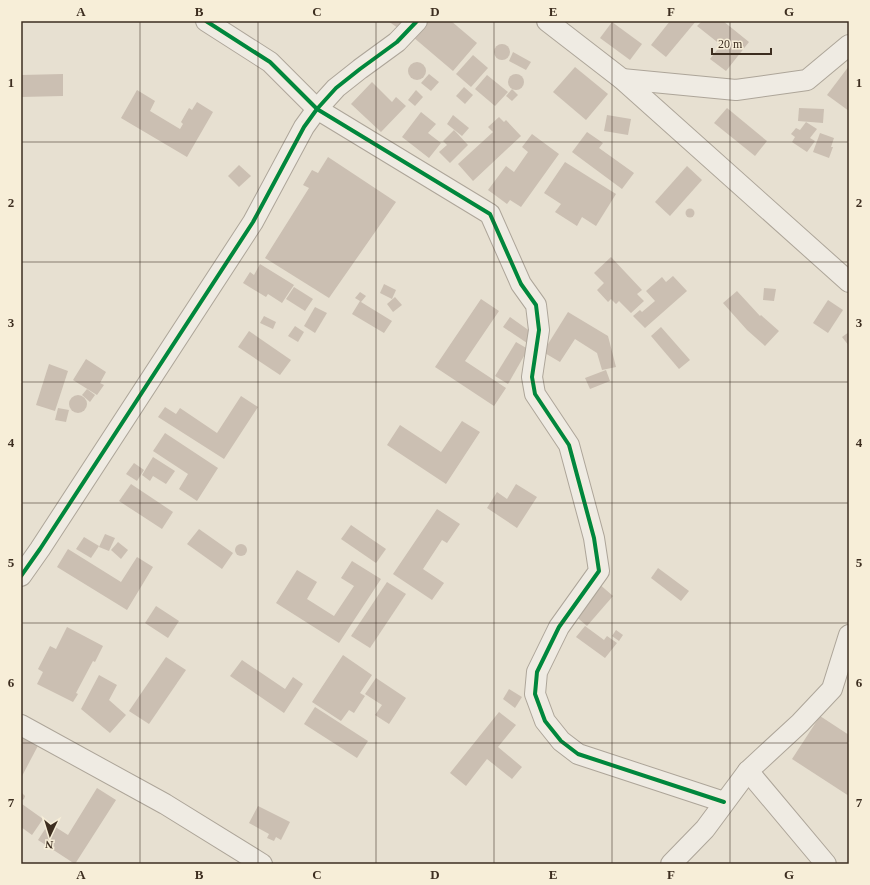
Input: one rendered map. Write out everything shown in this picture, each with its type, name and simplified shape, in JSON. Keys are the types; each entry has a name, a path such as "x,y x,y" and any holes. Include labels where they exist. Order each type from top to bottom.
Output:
{"street":[{"path":"206,21 270,62 317,109 490,214 520,284 536,305 539,330 532,377 535,394 569,445 594,538 599,571 559,627 537,672 535,694 545,721 561,741 578,754 724,802"},
{"path":"21,576 45,542 253,222 304,127 317,109 336,88 397,42 417,21"},
{"path":"547,21 622,79 849,282"},
{"path":"622,79 736,90 808,80 849,45"},
{"path":"671,864 705,829 748,771 800,723 832,689 849,635"},
{"path":"21,725 165,804 262,864"},
{"path":"748,771 826,864"}],"building":[{"path":"388,21 414,21 405,33"},
{"path":"427,21 451,21 477,43 453,71 413,37"},
{"path":"670,21 696,21 666,57 651,45"},
{"path":"702,21 723,21 749,42 726,71 710,59 721,45 697,26"},
{"path":"612,22 642,44 630,60 600,38"},
{"path":"502,44 509,49 510,52 505,59 502,60 495,55 494,52 499,45"},
{"path":"513,52 531,62 526,70 509,61"},
{"path":"473,55 488,68 471,87 456,74"},
{"path":"417,62 421,63 425,67 425,75 421,79 417,80 413,79 409,75 408,71 409,67 413,63"},
{"path":"849,66 849,111 827,95"},
{"path":"575,67 608,94 586,120 553,92"},
{"path":"63,74 63,96 21,97 21,75"},
{"path":"429,74 439,82 431,91 421,83"},
{"path":"513,74 519,74 524,79 522,88 519,90 513,90 508,85 508,79"},
{"path":"487,75 508,92 495,106 475,89"},
{"path":"372,82 392,102 396,97 406,106 381,132 351,104"},
{"path":"464,87 473,95 465,104 456,96"},
{"path":"512,89 518,95 512,101 506,96"},
{"path":"137,90 155,101 150,111 180,129 183,124 181,122 189,108 192,110 197,102 213,112 187,157 121,118"},
{"path":"416,90 423,97 415,106 408,100"},
{"path":"727,108 767,141 755,156 714,123"},
{"path":"799,108 824,109 823,123 798,121"},
{"path":"421,112 436,124 428,133 441,143 429,158 402,137"},
{"path":"453,115 469,128 462,136 447,124"},
{"path":"607,115 631,119 628,135 604,131"},
{"path":"499,117 504,122 506,120 521,136 473,181 458,164 493,132 488,127"},
{"path":"806,122 817,129 810,138 815,141 807,152 792,142 795,137 791,134 796,128 800,130"},
{"path":"454,130 468,145 450,163 439,152 447,145 443,141"},
{"path":"587,132 603,143 599,148 634,173 622,189 572,152"},
{"path":"820,133 834,138 831,147 833,147 829,158 813,152"},
{"path":"532,134 559,154 521,207 510,200 507,204 488,190 506,166 514,172 528,152 522,147"},
{"path":"328,157 396,202 329,298 265,258 309,188 303,185 312,170 318,173"},
{"path":"565,162 616,194 596,226 582,217 577,226 555,212 561,204 544,193"},
{"path":"239,165 251,176 239,187 228,176"},
{"path":"687,166 702,180 670,216 655,202"},
{"path":"690,208 695,213 690,218 685,213"},
{"path":"611,257 642,290 637,294 644,301 631,313 619,301 616,304 611,299 608,302 597,290 604,283 594,273"},
{"path":"260,264 294,285 282,303 268,294 266,297 243,283 250,272 254,275"},
{"path":"673,276 687,291 645,328 633,316 640,310 642,312 655,301 646,291 662,277 666,282"},
{"path":"384,284 396,290 392,299 380,293"},
{"path":"294,287 313,299 305,311 286,299"},
{"path":"764,288 776,289 774,301 763,300"},
{"path":"737,291 760,316 761,315 779,331 765,346 747,330 723,303"},
{"path":"360,292 366,296 361,302 392,321 384,333 352,314 360,301 355,298"},
{"path":"395,297 402,305 393,312 387,304"},
{"path":"481,299 499,311 465,361 506,388 494,406 435,367"},
{"path":"828,300 843,310 828,333 813,323"},
{"path":"315,307 327,313 315,333 304,326"},
{"path":"568,312 608,336 616,367 602,370 597,353 575,339 560,362 543,352"},
{"path":"264,316 276,322 273,329 260,323"},
{"path":"510,317 534,334 527,343 503,327"},
{"path":"295,326 304,332 298,342 288,336"},
{"path":"661,327 690,360 679,369 651,336"},
{"path":"249,331 291,360 280,375 238,347"},
{"path":"849,332 849,346 842,337"},
{"path":"516,342 528,349 508,384 495,376"},
{"path":"86,359 106,372 100,383 104,385 97,395 73,380"},
{"path":"49,364 68,371 55,411 36,405"},
{"path":"606,370 610,381 590,389 585,378"},
{"path":"87,389 95,395 90,402 82,395"},
{"path":"78,395 84,398 87,404 84,410 78,413 72,410 69,404 72,398"},
{"path":"241,396 258,407 224,459 158,417 165,407 176,414 180,408 217,433"},
{"path":"58,408 69,410 66,422 55,420"},
{"path":"462,421 480,432 446,484 387,445 400,425 441,452"},
{"path":"165,433 218,468 197,501 179,489 188,474 153,451"},
{"path":"153,457 175,471 166,484 153,476 150,481 142,475"},
{"path":"134,463 144,470 137,481 126,474"},
{"path":"131,484 173,512 162,529 119,501"},
{"path":"516,484 537,497 517,528 487,508 497,492 507,499"},
{"path":"437,509 460,524 447,543 442,540 423,569 444,583 432,600 393,574"},
{"path":"351,525 386,549 376,563 341,539"},
{"path":"199,529 233,553 222,569 187,544"},
{"path":"105,534 115,538 109,551 99,547"},
{"path":"84,537 99,546 91,558 76,549"},
{"path":"118,542 128,550 121,559 111,550"},
{"path":"241,544 245,546 247,550 245,554 241,556 237,554 235,550 237,546"},
{"path":"68,549 121,582 137,557 153,567 127,610 57,567"},
{"path":"352,561 381,579 339,643 276,603 297,570 317,582 307,599 334,616 354,586 341,578"},
{"path":"658,568 689,591 681,601 651,578"},
{"path":"387,582 406,594 370,648 351,636"},
{"path":"598,583 613,596 587,626 572,613"},
{"path":"156,606 179,621 168,638 145,623"},
{"path":"585,626 604,640 607,636 617,643 605,658 576,637"},
{"path":"67,627 103,646 95,662 93,661 76,693 78,694 73,702 37,684 43,672 38,669 50,646 56,649"},
{"path":"616,630 623,635 619,641 612,636"},
{"path":"343,655 372,675 360,693 365,696 354,713 349,710 341,721 312,702"},
{"path":"166,657 186,670 149,724 129,711"},
{"path":"242,660 285,689 293,677 303,684 284,713 230,676"},
{"path":"99,675 117,685 109,700 126,715 110,733 81,709"},
{"path":"376,678 406,698 389,724 375,715 382,705 365,694"},
{"path":"509,689 522,697 515,708 503,699"},
{"path":"315,707 368,741 357,758 304,724"},
{"path":"499,712 516,725 498,747 522,767 512,779 487,759 466,786 450,773"},
{"path":"820,716 849,735 849,796 792,759"},
{"path":"21,735 41,740 21,778"},
{"path":"97,788 116,800 75,864 38,840 49,823 68,835"},
{"path":"21,792 25,796 21,801"},
{"path":"22,804 43,819 32,835 21,827"},
{"path":"258,806 290,822 281,840 276,837 274,841 267,838 269,834 249,823"}],"cycle path":[{"path":"206,21 270,62 317,109 490,214 521,284 536,305 539,330 532,377 535,394 569,445 594,538 599,571 559,627 537,672 535,694 545,721 561,741 578,754 724,802"},
{"path":"21,576 253,222 304,127 317,109 336,88 397,42 417,21"}]}
